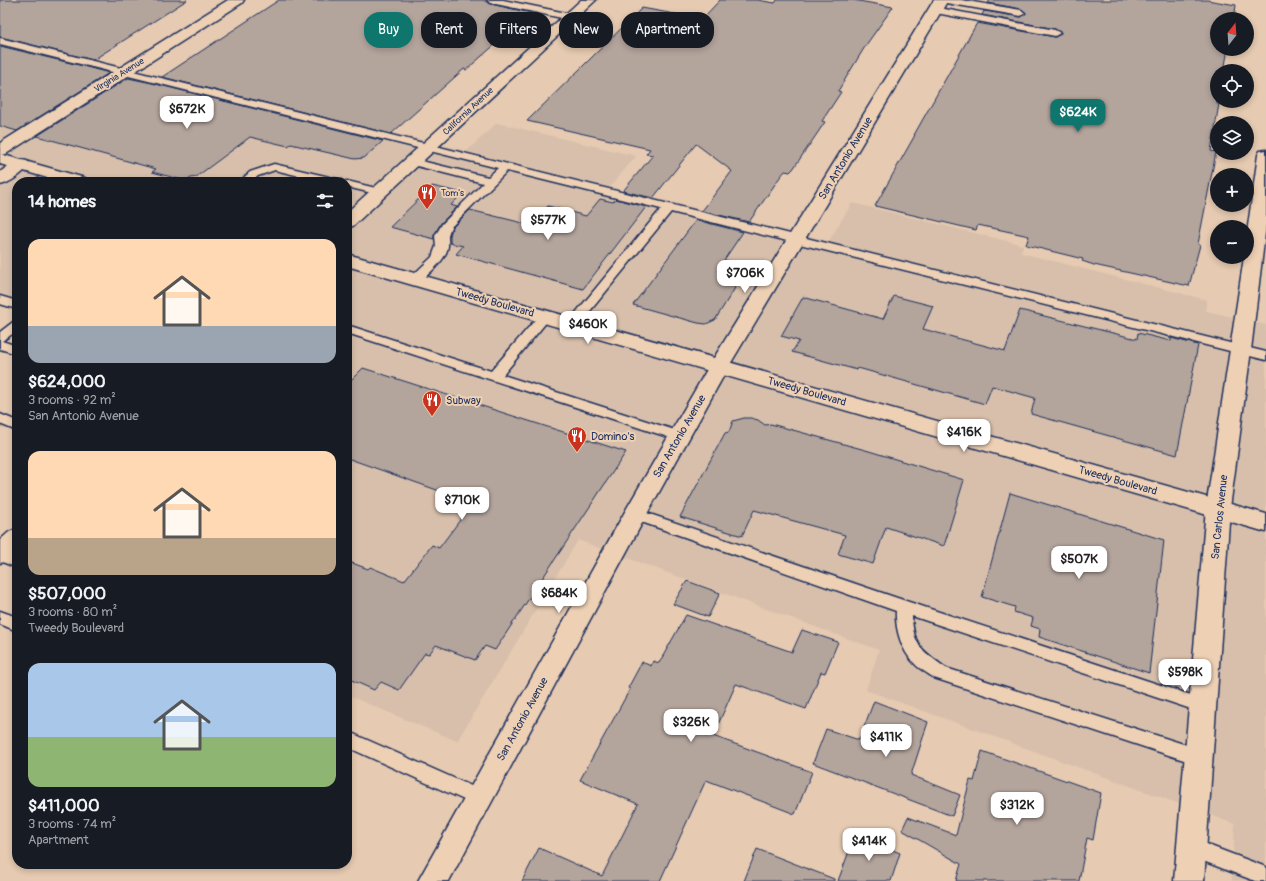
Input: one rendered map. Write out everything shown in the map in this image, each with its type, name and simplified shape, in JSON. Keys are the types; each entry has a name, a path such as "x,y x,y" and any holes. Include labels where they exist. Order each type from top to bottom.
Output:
{"street":[{"name":"Virginia Avenue","path":"0,150 237,0"},
{"name":"California Avenue","path":"576,12 589,0"},
{"name":"San Antonio Avenue","path":"433,881 635,514 719,366 940,3"},
{"name":"California Avenue","path":"352,217 559,28"},
{"name":"San Carlos Avenue","path":"1189,881 1204,706 1218,508 1241,350 1266,155"},
{"path":"0,159 62,177"},
{"path":"0,180 21,165"},
{"name":"Tweedy Boulevard","path":"352,261 1218,508 1266,523"},
{"path":"0,555 12,543"}],"lane":[{"path":"491,0 559,14"},
{"path":"940,3 1021,13"},
{"path":"940,3 1055,33"},
{"path":"0,41 1266,356"},
{"path":"414,162 490,181"},
{"path":"250,177 254,174 274,167 317,177"},
{"path":"416,279 437,258 442,246 441,236 446,226 505,167"},
{"path":"352,185 380,192"},
{"path":"573,324 669,207"},
{"path":"0,300 12,304"},
{"path":"494,376 545,316"},
{"path":"0,338 12,329"},
{"path":"352,331 679,436"},
{"path":"0,345 12,349"},
{"path":"0,419 12,424"},
{"path":"635,514 904,607 1204,706"},
{"path":"0,555 12,560"},
{"path":"904,607 903,617 907,635 920,658 940,673 1199,757"},
{"path":"0,617 12,622"},
{"path":"352,741 479,798"},
{"path":"1192,848 1266,876"}],"shaded area":[{"path":"0,36 467,151 497,123 636,156 610,187 829,241 852,203 1023,245 1021,253 1207,300 1206,311 1266,325 1266,881 1232,881 1235,824 866,690 879,650 578,540 457,741 352,697 352,177 12,177 12,298 0,294"}],"building":[{"path":"0,0 187,0 93,60 0,37"},
{"path":"279,0 483,0 491,4 527,12 485,12 485,48 491,48 466,70 464,69 391,134 162,77"},
{"path":"720,0 757,0 775,3 777,0 853,0 893,7 866,45 838,91 841,92 822,121 825,122 793,169 790,172 785,171 780,177 749,222 702,211 732,171 696,144 653,198 623,191 653,155 646,154 650,149 527,121 601,48 613,48 613,36 621,29 621,48 714,48 714,12 709,12"},
{"path":"990,0 1207,0 1236,5 1235,12 1210,12 1210,56 1227,56 1225,64 1210,64 1210,108 1218,108 1217,116 1210,116 1210,160 1214,160 1213,168 1210,168 1210,183 1198,244 1200,245 1189,286 1094,265 1082,261 1083,259 1026,245 1029,236 978,225 976,230 875,206 977,23 1055,37 1061,34 1055,29 982,15 984,11 1021,17 1026,13 1021,9 988,3"},
{"path":"642,8 664,12 638,12"},
{"path":"0,46 109,73 17,131 0,126"},
{"path":"128,78 383,141 364,158 355,159 291,144 288,146 250,137 196,177 171,177 152,172 156,169 37,136"},
{"name":"Tom's","path":"432,186 463,193 451,205 457,207 441,223 434,235 434,239 390,227"},
{"path":"600,199 613,202 616,199 646,207 583,289 456,254 463,246 450,243 452,228 470,210 531,225 548,206 586,216"},
{"path":"696,220 743,232 724,260 747,266 715,320 706,324 698,323 633,305"},
{"path":"894,296 933,306 923,329 1005,351 1020,310 1137,339 1138,333 1171,341 1171,338 1198,345 1177,455 1031,414 1035,398 992,386 985,404 858,368 857,370 792,352 799,341 781,336 803,297 883,319"},
{"path":"363,368 626,452 495,650 485,646 475,660 436,645 429,654 425,653 399,690 381,682 374,690 352,680 352,563 368,569 370,567 404,581 432,545 439,548 472,504 464,501 465,500 352,460 352,379"},
{"path":"751,418 758,420 765,425 771,424 869,451 964,480 944,546 886,527 873,564 838,554 845,535 754,510 742,536 680,517 725,433 729,432 733,421"},
{"path":"1010,493 1164,540 1149,673 1039,637 1040,629 1031,626 1033,618 1014,612 1015,607 982,597"},
{"path":"687,581 720,593 708,617 673,604"},
{"path":"686,615 792,652 802,630 838,642 825,673 821,672 806,709 736,684 713,736 812,772 795,814 706,780 660,881 522,881 539,848 602,876 638,804 580,780 630,689 628,688 642,662 651,666 653,661 659,663"},
{"path":"874,701 928,722 911,775 960,795 952,816 813,763 826,729 859,740"},
{"path":"982,751 1101,793 1093,840 1087,838 1079,881 956,881 961,864 902,830 908,817 956,835 970,780 974,781"},
{"path":"855,835 900,853 891,881 838,881"},
{"path":"757,849 834,879 834,881 744,881"}],"place":[{"name":"Tom's","path":"427,210"},
{"name":"Subway","path":"432,417"},
{"name":"Domino's","path":"577,453"}]}
